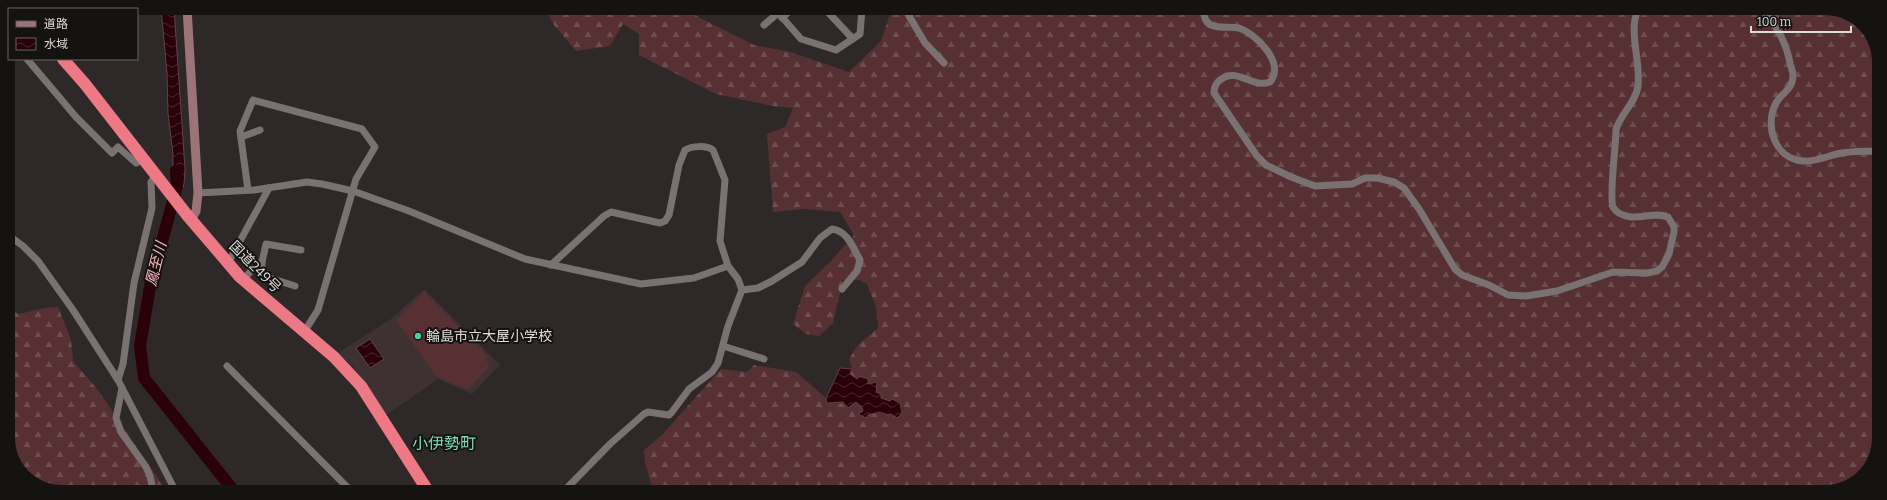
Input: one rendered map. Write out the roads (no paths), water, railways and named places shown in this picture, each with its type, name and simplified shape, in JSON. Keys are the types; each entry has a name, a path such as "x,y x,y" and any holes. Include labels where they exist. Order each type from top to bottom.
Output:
{"highway":[{"name":"国道249号","path":"64,60 158,176 189,217 243,280 334,357 361,386 424,485"}],"street":[{"path":"186,15 198,193 196,211 189,217"},
{"path":"764,26 777,15"},
{"path":"781,15 803,40 836,50 860,34 862,30 862,15"},
{"path":"831,15 852,39"},
{"path":"909,15 925,43 944,63"},
{"path":"1205,15 1205,19 1211,25 1238,28 1249,32 1272,58 1275,73 1270,82 1262,83 1233,74 1225,76 1217,83 1214,89 1214,93 1257,156 1266,164 1291,177 1315,186 1352,184 1365,178 1377,178 1394,182 1404,188 1419,208 1449,259 1459,272 1469,278 1489,284 1503,293 1516,297 1557,291 1613,272 1653,272 1662,267 1669,254 1674,227 1668,217 1658,214 1633,217 1622,214 1615,210 1611,199 1616,130 1619,120 1630,104 1638,87 1638,58 1634,27 1637,15"},
{"path":"1767,15 1782,35 1793,75 1790,89 1777,101 1772,113 1774,140 1779,150 1788,157 1803,161 1813,161 1847,152 1872,151"},
{"path":"28,60 76,117 112,153 118,147 136,163 144,159"},
{"path":"248,190 241,137 242,126 252,100 362,129 375,147 356,179 318,310 304,332"},
{"path":"241,137 260,130"},
{"path":"551,265 604,216 611,212 660,223 665,221 669,214 681,155 688,148 698,146 713,150 725,180 720,240 728,266 738,279 742,290 718,363 712,372 689,389 669,415 648,412 644,414 610,444 570,485"},
{"path":"118,380 123,364 134,283 152,208 151,182 158,176"},
{"path":"198,193 269,188 307,182 353,191 434,220 525,259 641,284 694,278 728,266"},
{"path":"228,263 269,188"},
{"path":"742,290 758,288 786,273 802,262 820,238 832,229 837,229 846,236 860,260 857,271 842,289"},
{"path":"15,240 23,246 47,273 118,380 173,485"},
{"path":"295,286 270,278 262,270 262,262 266,244 301,250"},
{"path":"243,280 257,264 262,262"},
{"path":"723,346 764,359"},
{"path":"227,366 346,485"},
{"path":"122,388 116,418 120,432 146,467 152,485"}],"water":[{"path":"162,15 174,15 185,169 184,184 181,194 173,182 173,154 168,114 167,73"},
{"path":"370,339 384,359 370,368 356,348"},
{"path":"840,368 852,369 850,374 857,379 859,376 868,379 868,384 877,382 876,392 881,394 881,398 890,401 892,399 900,403 902,413 897,418 891,414 886,415 880,412 868,415 866,418 858,414 863,411 862,407 856,402 848,408 843,402 827,403 826,398"}],"waterway":[{"name":"鳳至川","path":"176,171 177,187 151,281 140,346 144,378 229,485"}],"place":[{"name":"輪島市立大屋小学校","path":"418,336"}],"district":[{"name":"小伊勢町","path":"444,443"}]}
